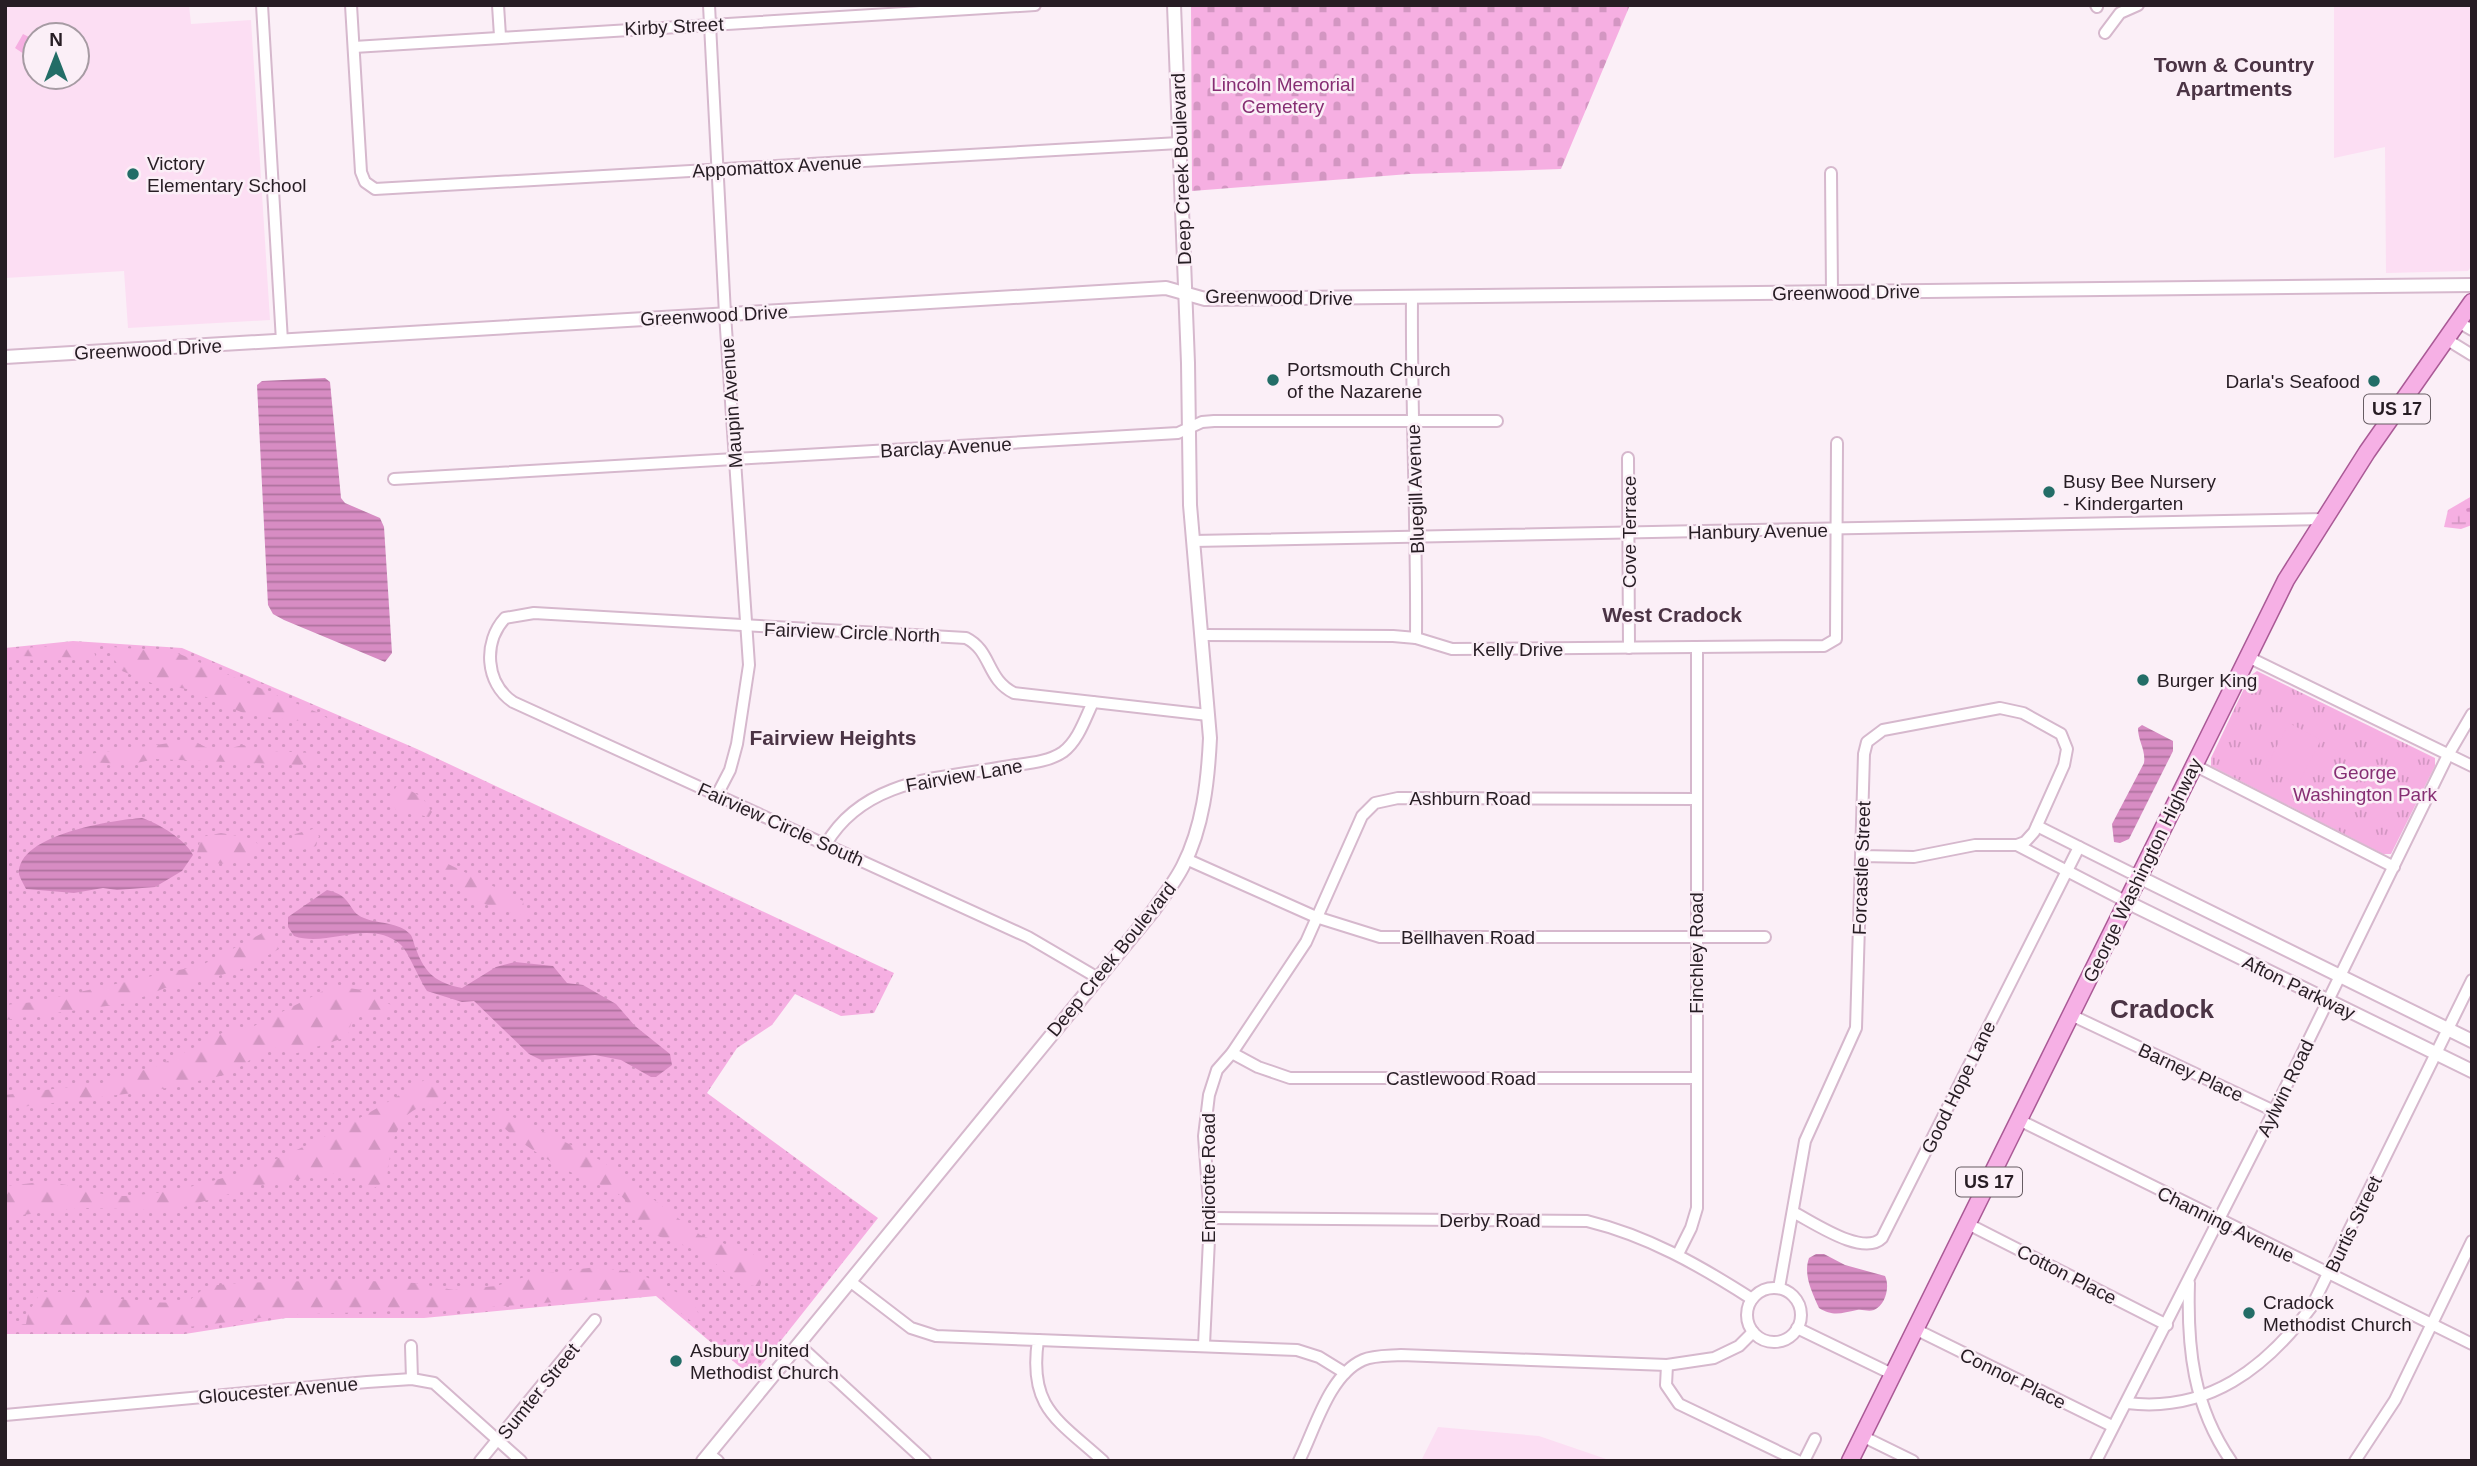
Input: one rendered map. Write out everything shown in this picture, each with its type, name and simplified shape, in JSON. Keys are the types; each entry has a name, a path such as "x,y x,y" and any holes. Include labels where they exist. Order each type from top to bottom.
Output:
{"main road":[{"name":"George Washington Highway","path":"1850,1461 2246,656 2286,580 2446,338 2465,326 2472,302"}],"street":[{"path":"262,5 282,341"},
{"path":"351,5 354,47"},
{"path":"498,5 500,36"},
{"name":"Maupin Avenue","path":"709,5 725,314 749,665 743,719 730,770 717,795"},
{"name":"Kirby Street","path":"354,47 1035,5"},
{"name":"Deep Creek Boulevard","path":"710,1458 1153,911 1193,844 1208,771 1208,715 1193,541 1174,5"},
{"path":"2105,33 2120,13 2138,5"},
{"name":"Appomattox Avenue","path":"354,47 361,172 365,182 375,189 1180,144"},
{"path":"1831,173 1832,292"},
{"name":"Greenwood Drive","path":"5,357 1166,288 1205,299 2472,285"},
{"name":"Bluegill Avenue","path":"1412,297 1412,419 1417,537 1416,638"},
{"path":"2446,338 2472,355"},
{"name":"Barclay Avenue","path":"394,479 1178,433 1202,422 1214,421 1497,421"},
{"path":"1834,529 1837,443"},
{"name":"Cove Terrace","path":"1628,458 1629,648"},
{"name":"Hanbury Avenue","path":"1193,541 2324,519"},
{"name":"Kelly Drive","path":"1201,635 1416,638 1452,649 1824,646 1836,639 1834,529"},
{"name":"Fairview Circle North","path":"490,651 497,626 505,618 518,614 966,638 979,647 994,678 1003,688 1028,696 1208,715"},
{"name":"Finchley Road","path":"1678,1254 1691,1228 1696,1208 1697,647"},
{"name":"Fairview Circle South","path":"490,651 497,688 513,702 1028,937 1098,978"},
{"path":"2246,656 2472,766"},
{"name":"Fairview Lane","path":"826,844 839,822 847,815 902,785 1032,763 1060,755 1075,740 1093,702"},
{"name":"Forcastle Street","path":"1779,1288 1805,1142 1856,1028 1867,742 1883,730 1988,710 2009,709 2023,713 2061,734 2066,742 2067,757 2037,826"},
{"name":"Aylwin Road","path":"2096,1461 2274,1111 2448,755 2472,714"},
{"path":"2194,765 2394,867"},
{"name":"Ashburn Road","path":"1316,917 1362,816 1374,803 1398,798 1696,799"},
{"path":"2017,845 2031,837 2037,826 2139,877"},
{"path":"1861,856 1914,857 1975,845 2017,845 2127,902"},
{"name":"Good Hope Lane","path":"1793,1212 1859,1244 1872,1244 1882,1238 2079,847"},
{"name":"Bellhaven Road","path":"1186,859 1316,917 1380,937 1765,937"},
{"name":"Afton Parkway","path":"2139,877 2472,1041"},
{"name":"Afton Parkway","path":"2127,902 2472,1072"},
{"name":"Endicotte Road","path":"1204,1345 1210,1218 1204,1136 1209,1095 1217,1070 1232,1053 1301,950 1316,917"},
{"name":"Burtis Street","path":"2127,1403 2173,1405 2198,1398 2234,1381 2264,1361 2300,1322 2328,1274 2472,980"},
{"name":"Barney Place","path":"2071,1016 2274,1111"},
{"name":"Castlewood Road","path":"1232,1053 1258,1067 1290,1078 1695,1078"},
{"name":"Channing Avenue","path":"2019,1120 2218,1221 2472,1344"},
{"name":"Derby Road","path":"1210,1218 1587,1221 1621,1230 1678,1254 1752,1299"},
{"name":"Cotton Place","path":"1968,1224 2167,1325"},
{"path":"2355,1461 2395,1399 2472,1241"},
{"path":"2189,1280 2188,1325 2198,1398 2218,1442 2231,1461"},
{"path":"851,1282 911,1328 936,1336 1297,1350 1319,1357 1345,1373"},
{"path":"1779,1288 1787,1291 1798,1303 1800,1320 1797,1328 1785,1339 1768,1341 1753,1332 1747,1316 1752,1299 1764,1290 1779,1288"},
{"name":"Sumter Street","path":"480,1461 595,1320"},
{"path":"1797,1328 1892,1374"},
{"name":"Connor Place","path":"1915,1329 2112,1426"},
{"path":"1299,1461 1336,1385 1345,1373 1365,1359 1401,1355 1667,1365 1714,1358 1739,1346 1753,1332"},
{"path":"1038,1340 1034,1370 1039,1396 1052,1415 1103,1461"},
{"path":"411,1346 412,1379"},
{"path":"800,1346 925,1461"},
{"path":"1667,1365 1666,1385 1679,1404 1798,1461"},
{"name":"Gloucester Avenue","path":"5,1415 425,1380 443,1388 521,1461"},
{"path":"1862,1436 1913,1461"},
{"path":"1804,1461 1815,1439"}],"shaded area":[{"name":"Victory Elementary School","path":"5,5 189,5 191,24 251,20 270,320 128,328 124,271 5,278"},
{"path":"2334,5 2472,5 2472,265 2468,271 2386,273 2385,147 2334,158"},
{"path":"325,378 330,382 341,498 345,503 380,518 384,527 392,653 385,662 284,620 273,614 268,605 257,385 262,381"},
{"path":"2142,725 2173,741 2173,751 2129,839 2120,843 2114,842 2112,824 2144,763 2138,728"},
{"path":"142,818 171,833 189,849 193,855 182,871 155,887 117,890 103,888 74,893 26,889 19,874 23,860 33,849 50,839 90,826"},
{"path":"327,890 342,896 359,915 405,930 411,935 428,971 453,986 462,988 496,967 515,962 553,966 567,983 583,985 616,1004 635,1026 670,1054 672,1065 656,1077 651,1077 621,1060 595,1055 541,1060 529,1054 474,1001 462,1002 427,991 403,948 388,937 375,933 320,939 294,936 288,927 288,917"},
{"path":"1824,1254 1845,1265 1885,1276 1887,1290 1878,1308 1838,1314 1819,1308 1807,1271 1809,1258"},
{"path":"1438,1427 1539,1436 1612,1461 1421,1461"}],"green space":[{"name":"Lincoln Memorial Cemetery","path":"1191,5 1630,5 1561,169 1409,174 1192,191"},
{"path":"21,38 21,52 15,48"},
{"path":"2472,496 2472,525 2461,529 2444,527 2448,510"},
{"path":"73,641 182,648 417,749 894,973 874,1013 841,1016 795,994 772,1025 737,1048 707,1093 878,1218 752,1377 656,1296 424,1318 286,1318 185,1334 5,1334 5,648"},
{"path":"92,645 96,658 19,656 5,659 5,649"},
{"path":"113,647 175,652 321,714 327,718 328,724 248,715 187,689 154,684 122,671 110,653"},
{"name":"George Washington Park","path":"2257,671 2435,758 2435,766 2391,854 2383,854 2211,766 2211,758 2250,676"},
{"path":"2289,723 2321,740 2298,784 2266,767"},
{"path":"192,740 215,752 243,745 271,751 313,753 317,756 314,762 300,765 155,759 132,764 81,762 81,755"},
{"path":"398,784 422,797 432,812 429,817 396,810 390,797"},
{"path":"313,829 319,836 316,846 299,851 287,847 295,834"},
{"path":"221,833 254,839 258,845 250,859 230,864 208,863 197,853 201,837"},
{"path":"438,859 523,901 525,916 498,909 462,892 444,872"},
{"path":"270,929 279,949 248,967 188,985 165,988 128,1003 5,1020 5,1005 34,1002 202,965"},
{"path":"333,986 363,990 393,1006 380,1015 354,1014 347,1037 291,1055 271,1046 229,1074 157,1090 5,1109 5,1095 102,1083 160,1065 222,1033 254,1026"},
{"path":"426,1079 449,1097 439,1108 422,1107 405,1118 395,1138 387,1180 371,1190 354,1176 339,1173 261,1185 173,1210 82,1208 5,1217 5,1186 48,1182 106,1195 126,1196 206,1183 245,1171 320,1139"},
{"path":"502,1112 590,1154 614,1169 700,1235 753,1254 766,1267 760,1286 743,1283 701,1253 641,1227 623,1197 535,1152 493,1118"},
{"path":"597,1267 638,1273 692,1300 701,1319 696,1325 657,1294 478,1308 284,1315 180,1328 5,1331 5,1325 26,1324 28,1313 41,1292 83,1292 138,1302 186,1303 207,1286 239,1283 348,1280 415,1283 454,1290 496,1286 531,1275"}],"waterway":[{"path":"2468,510 2472,509"}],"place":[{"name":"Victory Elementary School","path":"133,174"},
{"name":"Portsmouth Church of the Nazarene","path":"1273,380"},
{"name":"Darla's Seafood","path":"2374,381"},
{"name":"Busy Bee Nursery - Kindergarten","path":"2049,492"},
{"name":"Burger King","path":"2143,680"},
{"name":"Cradock Methodist Church","path":"2249,1313"},
{"name":"Asbury United Methodist Church","path":"676,1361"}],"district":[{"name":"Town & Country Apartments","path":"2234,77"},
{"name":"West Cradock","path":"1672,615"},
{"name":"Fairview Heights","path":"833,738"},
{"name":"Cradock","path":"2162,1009"}]}
